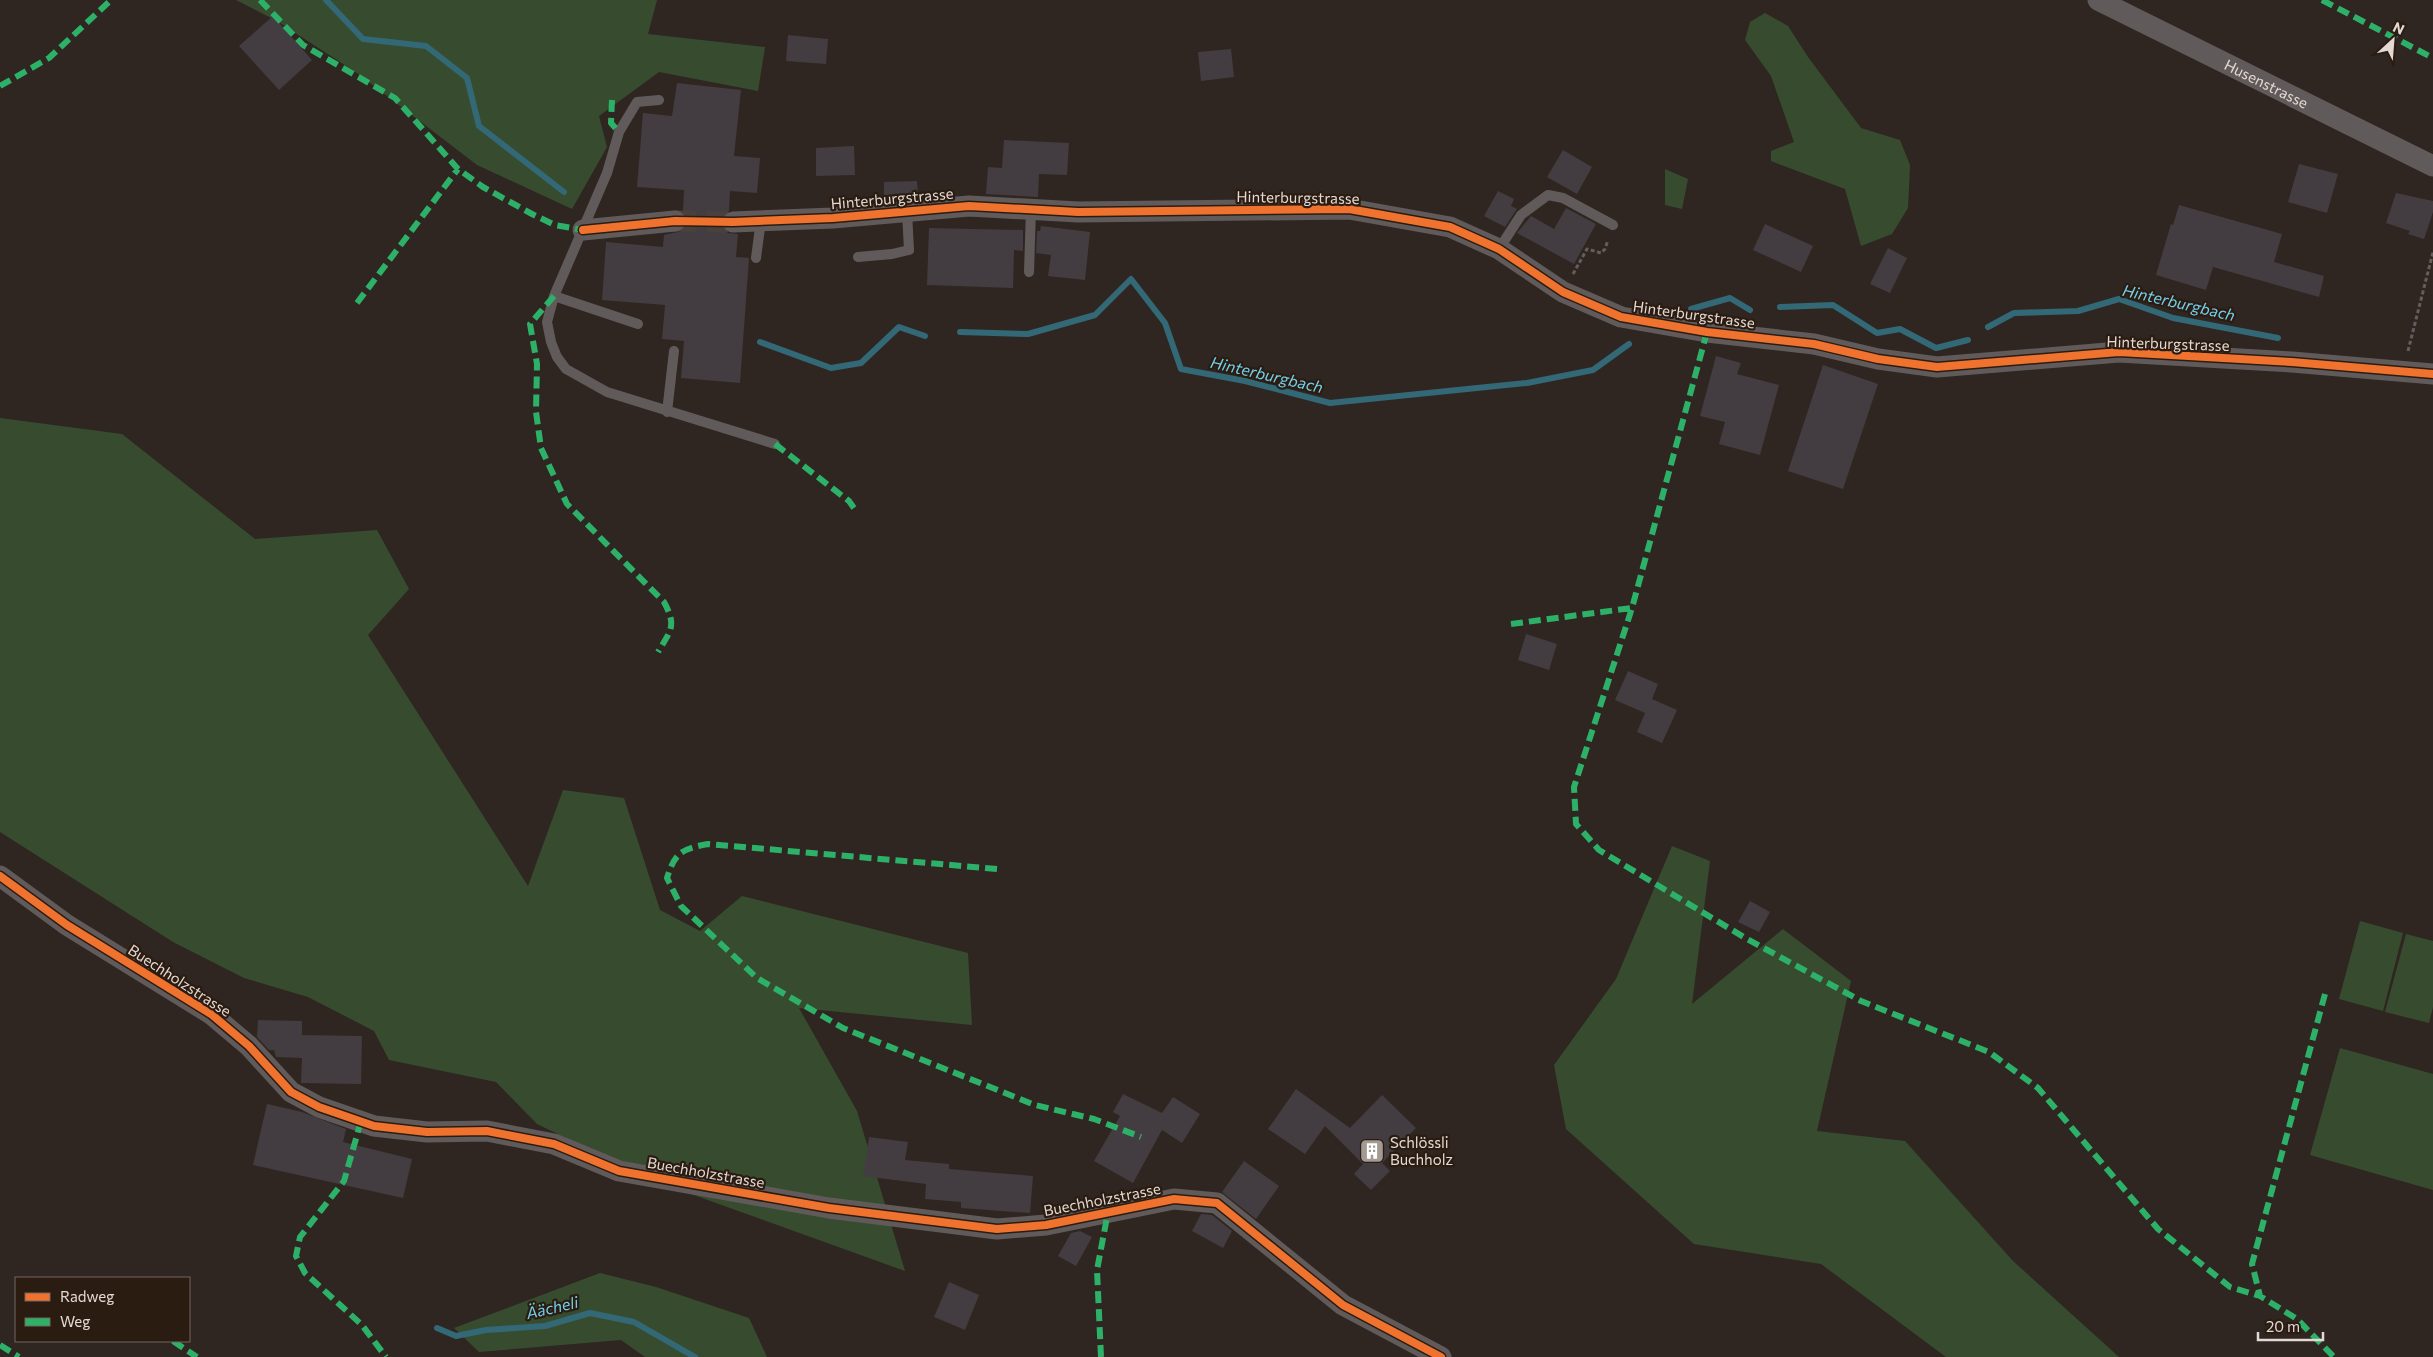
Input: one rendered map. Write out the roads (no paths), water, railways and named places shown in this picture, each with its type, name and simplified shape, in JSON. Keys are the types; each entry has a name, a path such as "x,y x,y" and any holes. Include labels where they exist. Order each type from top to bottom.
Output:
{"street":[{"name":"Husenstrasse","path":"2098,0 2433,166"},
{"name":"Hinterburgstrasse","path":"732,222 833,218 969,206 1078,212 1349,209 1450,227 1498,249 1563,292 1621,317 1707,332 1814,344 1878,359 1937,368 2118,352 2433,374"},
{"path":"582,230 675,221"},
{"name":"Buechholzstrasse","path":"0,876 68,926 211,1014 249,1046 264,1065 291,1092 319,1107 344,1116 374,1126 427,1132 487,1131 554,1144 619,1171 829,1208 997,1229 1046,1226 1174,1199 1217,1203 1343,1305 1442,1357"}],"lane":[{"path":"659,100 637,102 619,132 607,172 554,296 547,322 556,357 566,369 607,392 775,444"},
{"path":"1498,249 1521,214 1548,195 1563,198 1613,226"},
{"path":"1029,272 1031,210"},
{"path":"858,258 909,250 907,212"},
{"path":"756,258 762,220"},
{"path":"554,296 638,324"},
{"path":"667,412 674,351"}],"waterway":[{"name":"Hinterburgbach","path":"326,0 363,39 426,46 467,78 479,126 564,192"},
{"name":"Hinterburgbach","path":"960,332 1028,334 1095,315 1131,279 1165,323 1181,369 1245,381 1330,403 1527,383 1593,370 1629,344"},
{"name":"Hinterburgbach","path":"1691,309 1730,298 1750,310"},
{"name":"Hinterburgbach","path":"1988,327 2014,313 2078,311 2119,299 2173,318 2278,338"},
{"name":"Hinterburgbach","path":"1780,307 1833,305 1877,333 1900,329 1936,348 1968,340"},
{"name":"Hinterburgbach","path":"760,342 831,368 861,363 899,327 925,336"},
{"name":"Äächeli","path":"437,1328 456,1336 486,1330 545,1326 590,1313 634,1322 695,1357"}],"tunnel":[{"path":"675,221 733,222"}],"place":[{"name":"Schlössli Buchholz","path":"1372,1151"}]}
